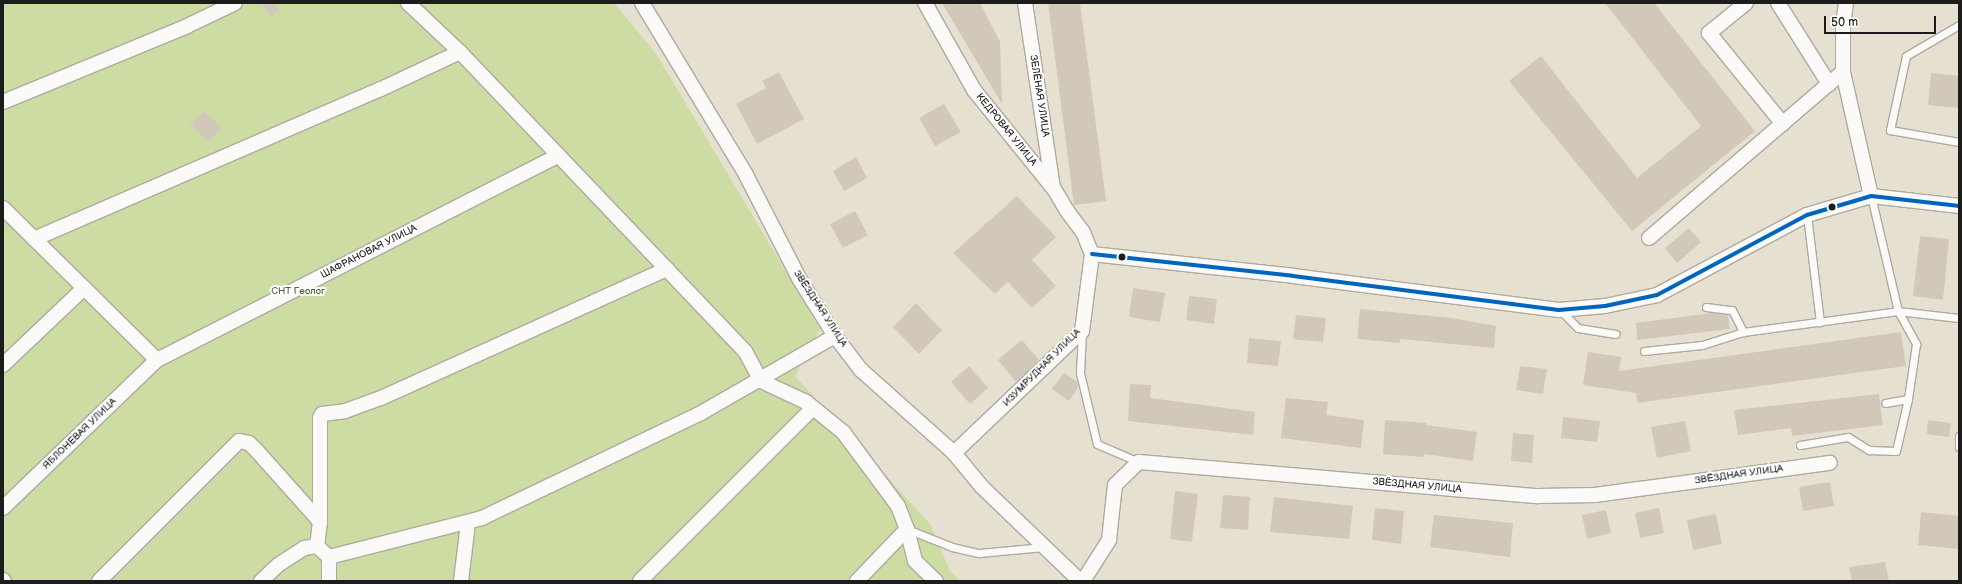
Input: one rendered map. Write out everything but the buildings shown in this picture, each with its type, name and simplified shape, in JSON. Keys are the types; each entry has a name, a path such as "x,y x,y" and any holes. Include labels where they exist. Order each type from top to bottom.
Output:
{"street":[{"path":"3,102 187,26 235,3"},
{"path":"408,3 460,52 745,351 761,381 780,388 814,408 843,432 898,506 907,529 915,561 936,581"},
{"name":"ЗВЁЗДНАЯ УЛИЦА","path":"642,3 746,175 800,280 835,336 862,370 954,453 982,487 1044,547 1082,581 1109,540 1115,485 1139,462 1538,496 1595,495 1830,463"},
{"name":"КЕДРОВАЯ УЛИЦА","path":"925,3 974,90 1054,189 1067,211 1083,232 1092,254"},
{"name":"ЗЕЛЁНАЯ УЛИЦА","path":"1025,3 1054,189"},
{"path":"1746,3 1709,33 1783,124"},
{"path":"1778,3 1829,84"},
{"path":"1846,3 1842,24 1843,72 1871,196"},
{"path":"34,239 374,92 460,52"},
{"path":"1649,238 1843,72"},
{"name":"ШАФРАНОВАЯ УЛИЦА","path":"158,360 558,156"},
{"path":"1092,254 1293,276 1559,310 1605,306 1657,295 1807,214 1871,196 1959,206"},
{"path":"4,212 34,239 158,360"},
{"name":"ИЗУМРУДНАЯ УЛИЦА","path":"954,453 1082,331 1092,254"},
{"path":"317,546 320,522 320,418 322,414 345,411 381,398 667,269"},
{"path":"3,365 84,288"},
{"path":"329,557 468,523 636,446 761,381 835,336"},
{"name":"ЯБЛОНЕВАЯ УЛИЦА","path":"3,508 158,360"},
{"path":"640,581 814,408"},
{"path":"99,581 239,441 249,443 257,450 320,522"},
{"path":"462,581 468,523"},
{"path":"856,581 907,529"},
{"path":"317,546 329,557 329,581"},
{"path":"261,581 278,565 304,548 317,546"}],"lane":[{"path":"1959,25 1906,56 1890,130 1959,142"},
{"path":"1800,445 1848,438 1869,450 1896,451 1908,399 1916,344 1898,311 1871,196"},
{"path":"1807,214 1820,322"},
{"path":"1706,307 1732,310 1743,332"},
{"path":"1559,310 1578,328 1616,334"},
{"path":"1644,351 1702,345 1743,332 1898,311 1959,318"},
{"path":"1082,331 1080,373 1097,444 1139,462"},
{"path":"1885,403 1908,399"},
{"path":"1959,436 1959,447"},
{"path":"907,529 952,548 979,553 1044,547"}],"green space":[{"name":"СНТ Геолог","path":"3,3 614,3 657,55 820,329 795,376 930,524 950,571 960,581 3,581"}],"transit line":[{"path":"1092,254 1293,276 1559,310 1605,306 1657,295 1807,215 1871,196 1959,206"}]}
